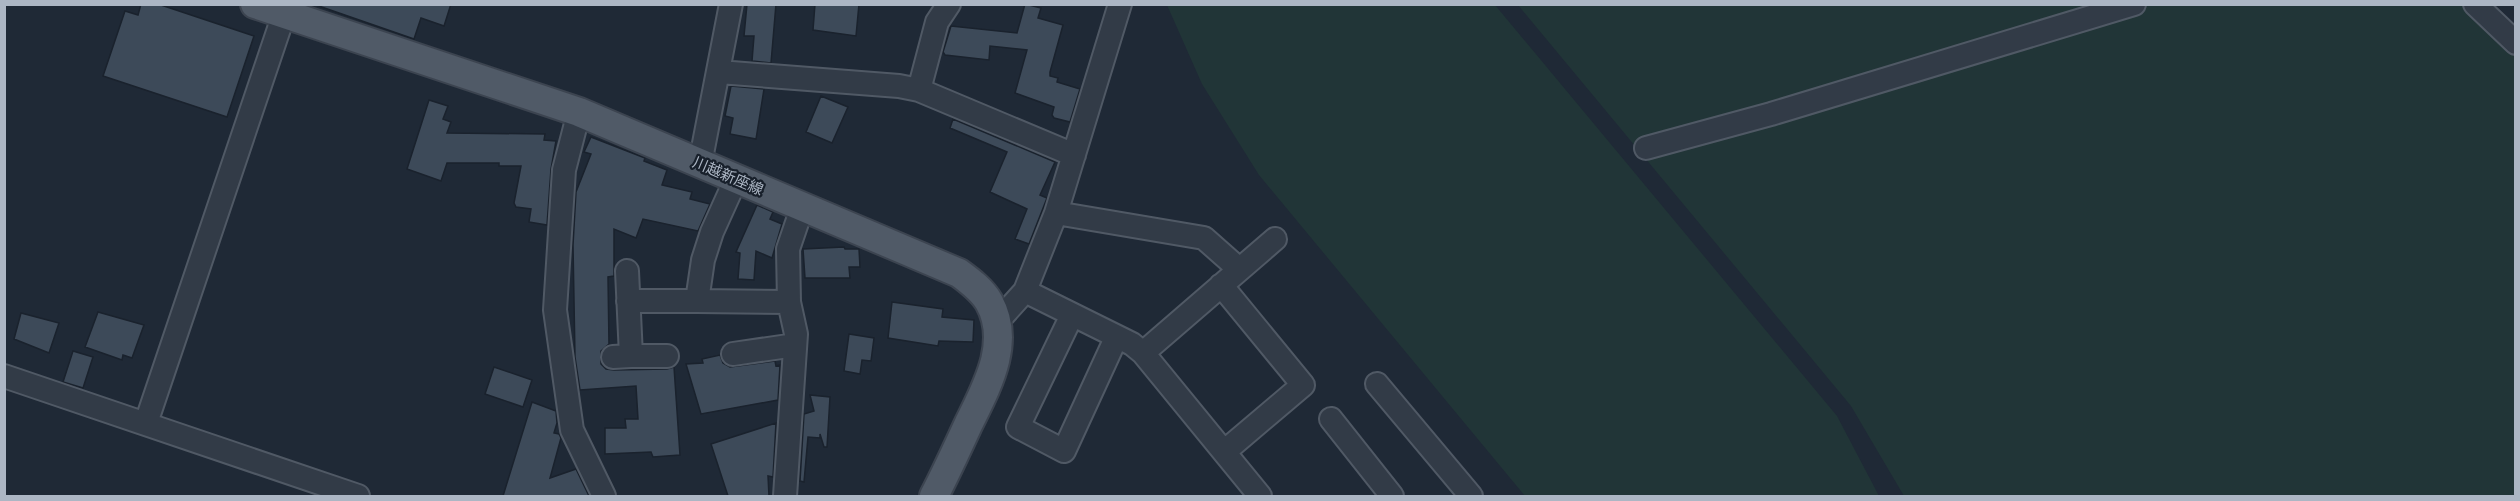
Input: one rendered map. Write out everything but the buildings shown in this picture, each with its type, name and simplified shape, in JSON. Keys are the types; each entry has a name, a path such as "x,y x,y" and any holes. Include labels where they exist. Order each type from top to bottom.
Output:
{"main road":[{"name":"川越新座線","path":"266,7 579,112 959,273 977,287 989,302 997,322 998,345 994,369 983,396 934,496"}],"street":[{"path":"700,164 731,4"},
{"path":"919,90 937,22 949,4"},
{"path":"997,322 1025,291 1056,213 1120,4"},
{"path":"1646,148 1782,110 2134,4"},
{"path":"2475,4 2516,43"},
{"path":"146,423 266,7"},
{"path":"719,72 900,86 919,90 1074,155"},
{"path":"579,112 564,170 555,310 572,430 604,496"},
{"path":"697,301 703,260 712,232 736,179"},
{"path":"785,496 796,334 789,302 788,249 802,208"},
{"path":"1056,213 1204,238 1239,269"},
{"path":"1143,353 1275,239"},
{"path":"627,271 628,301 622,357 667,356"},
{"path":"1221,285 1303,385 1224,452"},
{"path":"1025,291 1132,344 1143,353 1260,496"},
{"path":"628,301 789,302"},
{"path":"1072,315 1018,427 1064,451 1116,338"},
{"path":"733,354 795,345"},
{"path":"4,376 358,496"},
{"path":"1377,384 1471,496"},
{"path":"1331,419 1392,496"}],"green space":[{"path":"1167,5 1495,5 1837,416 1879,496 1525,496 1259,175 1202,84"},
{"path":"1518,5 2465,5 2515,54 2515,496 1904,496 1851,406"}]}
